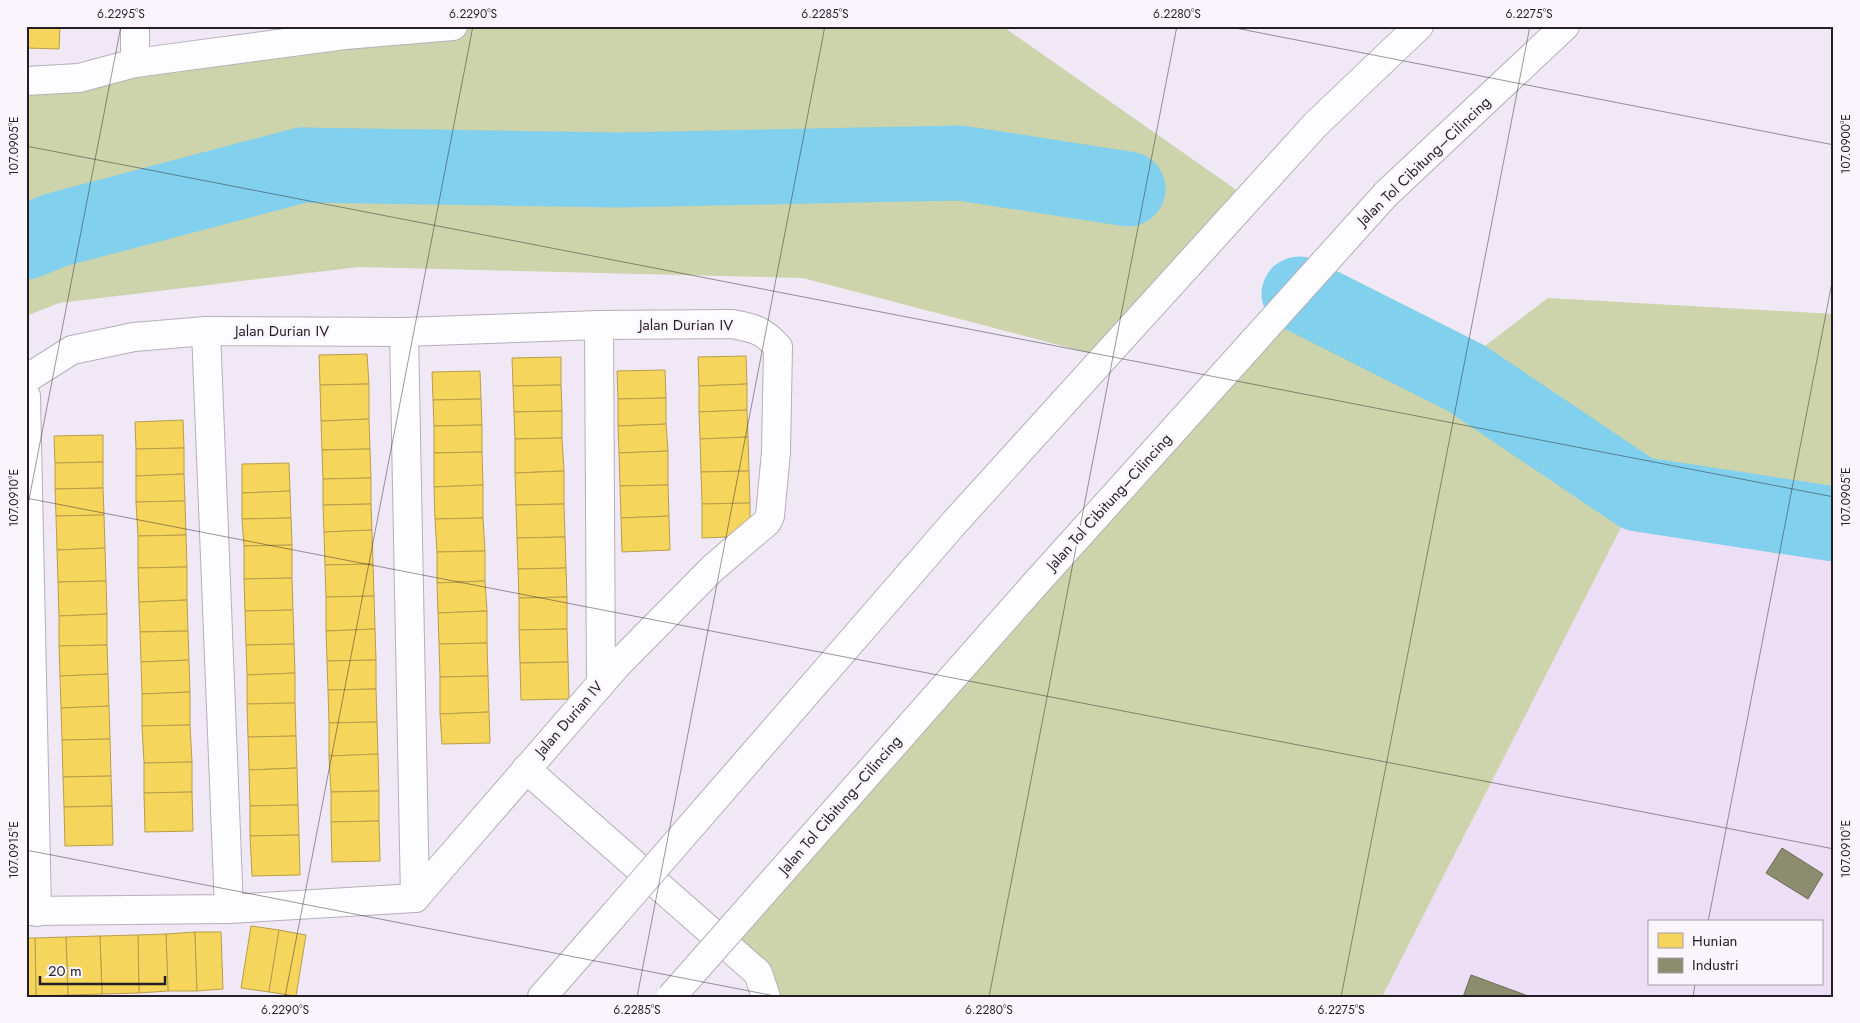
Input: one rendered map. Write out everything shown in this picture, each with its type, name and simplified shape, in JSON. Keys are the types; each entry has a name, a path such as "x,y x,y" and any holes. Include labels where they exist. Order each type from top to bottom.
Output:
{"main road":[{"path":"135,26 135,62"},
{"path":"26,81 79,78 135,62 345,31 453,26"},
{"path":"542,997 955,522 1316,124 1419,26"},
{"name":"Jalan Tol Cibitung–Cilincing","path":"671,997 1036,583 1386,194 1565,26"},
{"name":"Jalan Durian IV","path":"26,379 72,350 134,337 206,331 404,332 599,325 732,324 750,327 768,335 778,347 776,452 770,516 767,522 713,568 601,683 415,898"},
{"path":"599,325 601,683"},
{"path":"206,331 229,909"},
{"path":"26,396 32,911 229,909 415,898 404,332"},
{"path":"526,769 758,974 766,997"}],"shaded area":[{"path":"1638,494 1834,524 1834,997 1382,997"}],"green space":[{"path":"452,26 1002,26 1248,198 1105,357 803,278 359,267 59,303 26,316 26,73"},
{"path":"1299,294 1452,371 1548,298 1834,314 1834,524 1638,494 1382,997 766,997 724,937"}],"building: Hunian":[{"path":"26,26 60,26 59,49 26,48"},
{"path":"367,354 369,384 320,385 319,355"},
{"path":"746,356 747,384 699,386 698,357"},
{"path":"561,357 561,385 513,386 512,358"},
{"path":"665,370 666,398 618,399 617,371"},
{"path":"480,371 481,399 433,400 432,372"},
{"path":"369,384 369,419 321,421 320,385"},
{"path":"747,384 747,410 699,412 699,386"},
{"path":"561,385 562,411 514,412 513,386"},
{"path":"666,398 666,424 618,426 618,399"},
{"path":"481,399 482,425 434,426 433,400"},
{"path":"747,410 748,437 700,439 699,412"},
{"path":"562,411 562,438 515,439 514,412"},
{"path":"369,419 370,449 322,450 321,421"},
{"path":"183,420 184,448 136,449 135,422"},
{"path":"666,424 668,451 619,453 618,426"},
{"path":"482,425 482,452 434,453 434,426"},
{"path":"103,435 103,462 55,463 54,436"},
{"path":"748,437 749,471 701,472 700,439"},
{"path":"562,438 564,471 515,473 515,439"},
{"path":"184,448 184,474 136,476 136,449"},
{"path":"370,449 371,478 323,479 322,450"},
{"path":"668,451 668,485 620,486 619,453"},
{"path":"482,452 483,485 434,487 434,453"},
{"path":"103,462 103,488 55,489 55,463"},
{"path":"289,463 290,491 242,493 242,464"},
{"path":"564,471 564,504 516,505 515,473"},
{"path":"749,471 750,503 702,504 701,472"},
{"path":"184,474 185,501 136,502 136,476"},
{"path":"371,478 371,504 323,505 323,479"},
{"path":"483,485 483,518 435,519 434,487"},
{"path":"668,485 669,516 621,518 620,486"},
{"path":"103,488 104,515 56,516 55,489"},
{"path":"290,491 291,518 242,519 242,493"},
{"path":"185,501 186,535 138,536 136,502"},
{"path":"750,503 750,536 702,538 702,504"},
{"path":"371,504 372,530 324,532 323,505"},
{"path":"564,504 565,537 517,538 516,505"},
{"path":"104,515 105,548 57,550 56,516"},
{"path":"669,516 670,550 622,552 621,518"},
{"path":"291,518 292,545 244,546 242,519"},
{"path":"483,518 485,551 437,552 435,519"},
{"path":"372,530 373,564 325,565 324,532"},
{"path":"186,535 187,567 138,568 138,536"},
{"path":"565,537 566,568 518,569 517,538"},
{"path":"292,545 292,578 244,579 244,546"},
{"path":"105,548 106,581 58,582 57,550"},
{"path":"485,551 485,581 437,583 437,552"},
{"path":"373,564 374,596 326,597 325,565"},
{"path":"187,567 187,600 139,602 138,568"},
{"path":"566,568 567,597 519,598 518,569"},
{"path":"292,578 293,610 245,611 244,579"},
{"path":"106,581 107,614 59,616 58,582"},
{"path":"485,581 487,611 438,613 437,583"},
{"path":"374,596 375,629 326,631 326,597"},
{"path":"567,597 567,629 519,630 519,598"},
{"path":"187,600 188,631 140,632 139,602"},
{"path":"293,610 294,644 246,645 245,611"},
{"path":"487,611 487,643 439,644 438,613"},
{"path":"107,614 107,645 59,646 59,616"},
{"path":"375,629 376,660 327,661 326,631"},
{"path":"567,629 568,662 520,663 519,630"},
{"path":"188,631 189,660 141,662 140,632"},
{"path":"487,643 488,676 440,677 439,644"},
{"path":"294,644 295,673 247,675 246,645"},
{"path":"107,645 108,674 60,676 59,646"},
{"path":"189,660 190,692 142,694 141,662"},
{"path":"376,660 376,689 328,690 327,661"},
{"path":"568,662 569,699 521,700 520,663"},
{"path":"295,673 295,703 247,704 247,675"},
{"path":"108,674 109,706 61,708 60,676"},
{"path":"488,676 489,712 440,714 440,677"},
{"path":"376,689 377,722 329,723 328,690"},
{"path":"190,692 190,725 142,726 142,694"},
{"path":"295,703 296,736 248,737 247,704"},
{"path":"109,706 110,739 62,740 61,708"},
{"path":"489,712 490,743 442,744 440,714"},
{"path":"377,722 378,754 329,756 329,723"},
{"path":"190,725 192,762 144,763 142,726"},
{"path":"296,736 297,768 249,770 248,737"},
{"path":"110,739 111,776 63,777 62,740"},
{"path":"378,754 379,791 331,792 329,756"},
{"path":"192,762 192,792 144,793 144,763"},
{"path":"297,768 298,805 250,806 249,770"},
{"path":"111,776 112,806 64,807 63,777"},
{"path":"379,791 379,821 331,822 331,792"},
{"path":"192,792 193,831 145,832 144,793"},
{"path":"298,805 299,835 250,836 250,806"},
{"path":"112,806 113,845 65,846 64,807"},
{"path":"379,821 380,861 332,862 331,822"},
{"path":"299,835 300,875 252,876 250,836"},
{"path":"251,926 279,930 269,992 241,988"},
{"path":"279,930 306,935 296,996 269,992"},
{"path":"195,932 197,991 168,991 166,934"},
{"path":"195,932 221,932 223,989 197,991"},
{"path":"166,934 168,991 139,993 138,935"},
{"path":"138,935 139,993 102,994 100,936"},
{"path":"100,936 102,994 68,995 66,937"},
{"path":"66,937 68,995 36,996 35,938"},
{"path":"26,938 35,938 36,996 26,996"}],"building: Industri":[{"path":"1782,848 1823,874 1808,899 1766,873"},
{"path":"1471,975 1531,997 1463,997"}],"waterway":[{"path":"26,242 56,230 302,165 618,170 960,163 1128,189"},
{"path":"1299,294 1466,378 1638,494 1834,524"}]}
